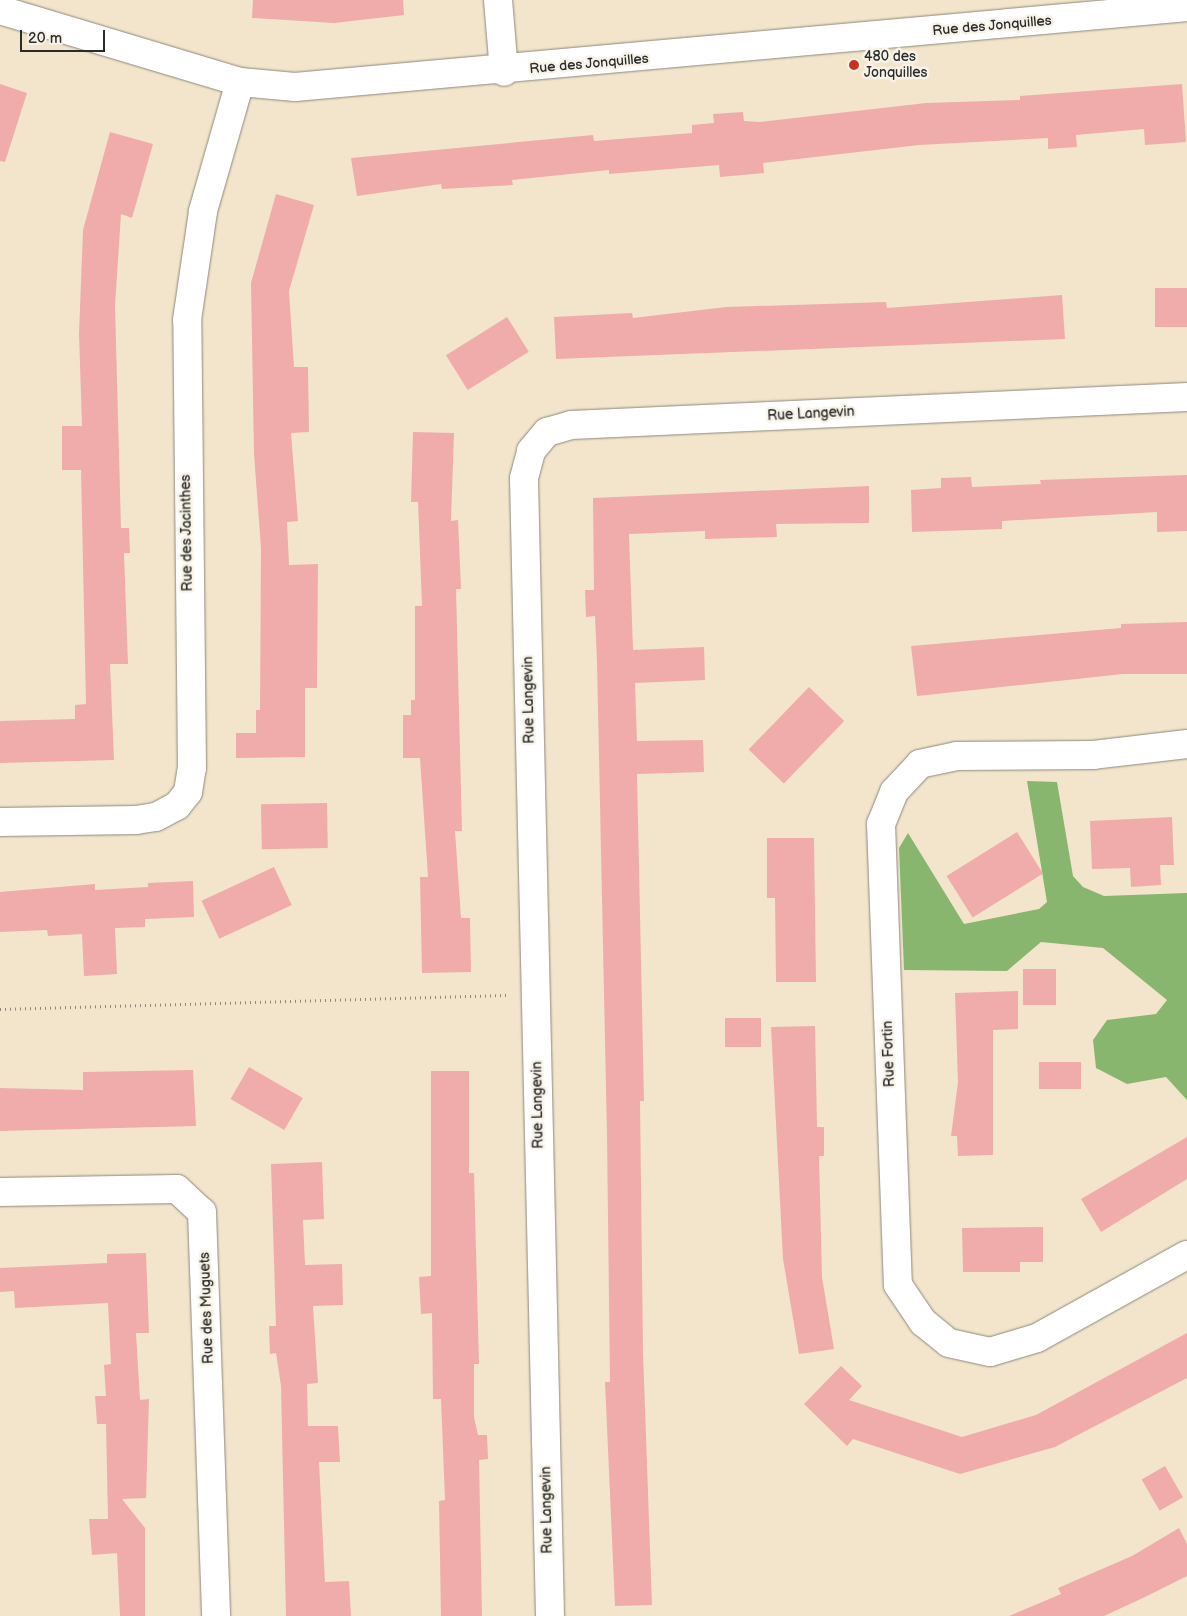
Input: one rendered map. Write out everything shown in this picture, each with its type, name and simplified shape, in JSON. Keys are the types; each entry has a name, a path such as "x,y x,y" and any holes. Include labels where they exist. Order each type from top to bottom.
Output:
{"street":[{"path":"498,0 504,72"},
{"name":"Rue des Jonquilles","path":"0,10 240,82 295,87 504,72 1187,7"},
{"name":"Rue des Jacinthes","path":"0,822 136,820 156,817 177,806 188,792 192,768 187,320 203,211 240,82"},
{"name":"Rue Langevin","path":"550,1616 524,478 531,451 548,432 571,425 1187,397"},
{"name":"Rue Fortin","path":"1187,744 1094,755 958,756 920,764 894,792 881,824 898,1285 923,1322 949,1343 990,1352 1037,1338 1187,1255"},
{"name":"Rue des Muguets","path":"0,1192 177,1189 192,1197 202,1212 216,1616"}],"path":[{"path":"0,1009 536,994"}],"green space":[{"path":"1027,781 1057,782 1073,876 1083,887 1104,896 1187,893 1187,1100 1166,1077 1127,1084 1096,1068 1093,1040 1107,1020 1156,1014 1167,1000 1103,948 1041,942 1007,971 904,970 899,848 908,833 964,924 1039,909 1047,902"}],"building":[{"path":"253,0 403,0 404,15 334,23 252,18"},
{"path":"0,84 27,93 5,162 0,161"},
{"path":"1182,84 1186,142 1145,145 1144,129 1076,135 1077,147 1048,149 1048,138 919,145 763,163 764,173 720,177 719,165 609,174 609,170 512,180 513,185 442,189 441,184 357,196 351,158 593,135 594,141 692,133 692,125 714,123 713,114 743,112 744,121 760,122 926,103 1020,100 1020,96"},
{"path":"110,132 153,144 132,218 121,214 115,306 121,528 129,528 130,553 124,553 128,664 110,664 114,760 0,763 0,721 75,719 75,705 86,704 81,470 62,470 62,426 82,426 79,334 83,230"},
{"path":"276,194 314,205 289,291 294,367 308,367 309,432 291,433 298,521 287,522 289,565 318,564 317,688 305,688 305,757 236,758 236,733 256,733 256,710 260,710 261,548 254,454 251,283"},
{"path":"1155,288 1187,288 1187,327 1155,327"},
{"path":"1062,295 1065,339 556,359 554,317 632,313 633,318 726,307 886,302 887,308"},
{"path":"507,317 529,352 468,390 446,355"},
{"path":"413,432 454,433 451,521 458,520 461,589 456,589 462,831 455,831 461,918 470,918 471,972 422,973 420,877 428,877 420,758 403,758 403,715 411,715 411,700 415,700 415,606 422,606 418,502 411,502"},
{"path":"1187,475 1187,531 1157,532 1157,512 1002,521 1002,529 912,532 911,490 941,488 941,478 971,477 972,487 1041,484 1040,480"},
{"path":"869,486 869,523 776,524 777,537 705,539 705,531 629,534 633,650 704,647 705,680 635,683 637,741 703,740 704,772 637,774 644,1101 640,1101 643,1352 652,1605 615,1606 605,1382 610,1382 597,662 595,616 586,617 585,590 594,590 593,498"},
{"path":"1187,622 1187,674 1123,674 917,696 911,646 1121,628 1121,624"},
{"path":"809,687 844,721 784,784 749,750"},
{"path":"327,803 328,848 262,849 261,804"},
{"path":"1172,817 1174,865 1160,865 1161,885 1131,887 1130,868 1092,869 1090,821"},
{"path":"1017,832 1043,874 973,918 947,876"},
{"path":"767,838 814,838 816,982 776,982 775,898 767,898"},
{"path":"274,867 292,905 219,939 201,901"},
{"path":"193,881 194,917 145,919 145,927 115,928 117,974 84,976 82,934 48,936 47,930 0,932 0,892 95,884 95,890 148,887 148,883"},
{"path":"1023,969 1056,969 1056,1005 1023,1005"},
{"path":"1018,991 1018,1029 993,1030 993,1155 958,1156 957,1136 951,1136 958,1082 955,993"},
{"path":"725,1018 761,1018 761,1047 725,1047"},
{"path":"815,1026 817,1127 824,1127 824,1156 819,1156 822,1277 834,1349 799,1354 783,1259 771,1027"},
{"path":"1039,1062 1081,1062 1081,1089 1039,1089"},
{"path":"249,1067 303,1098 284,1130 230,1099"},
{"path":"193,1070 196,1126 0,1131 0,1088 83,1090 83,1072"},
{"path":"431,1071 469,1071 469,1173 474,1173 479,1364 474,1364 474,1417 478,1435 487,1435 488,1459 479,1460 482,1616 441,1616 439,1501 445,1500 441,1399 433,1399 432,1313 421,1314 419,1277 431,1276"},
{"path":"1187,1137 1187,1179 1101,1232 1081,1199"},
{"path":"322,1162 324,1219 303,1220 305,1265 342,1264 343,1305 313,1306 318,1383 307,1384 308,1426 338,1426 340,1462 319,1462 325,1582 349,1581 351,1616 286,1616 281,1386 276,1353 270,1354 269,1326 276,1326 271,1164"},
{"path":"1043,1227 1043,1262 1020,1262 1020,1272 963,1272 962,1228"},
{"path":"146,1253 149,1333 136,1333 140,1400 149,1399 146,1498 122,1499 145,1528 145,1616 120,1616 117,1553 92,1555 89,1519 108,1519 106,1424 97,1424 95,1396 106,1396 104,1365 111,1364 108,1303 15,1308 14,1291 0,1292 0,1268 107,1263 107,1254"},
{"path":"1187,1333 1187,1378 1055,1447 960,1474 853,1439 847,1446 804,1404 841,1366 862,1386 849,1400 962,1437 1036,1415"},
{"path":"1165,1466 1183,1497 1160,1511 1142,1480"},
{"path":"1179,1528 1187,1544 1187,1576 1104,1616 1009,1616 1061,1594 1058,1588 1132,1556"}],"place":[{"name":"480 des Jonquilles","path":"854,65"}]}
